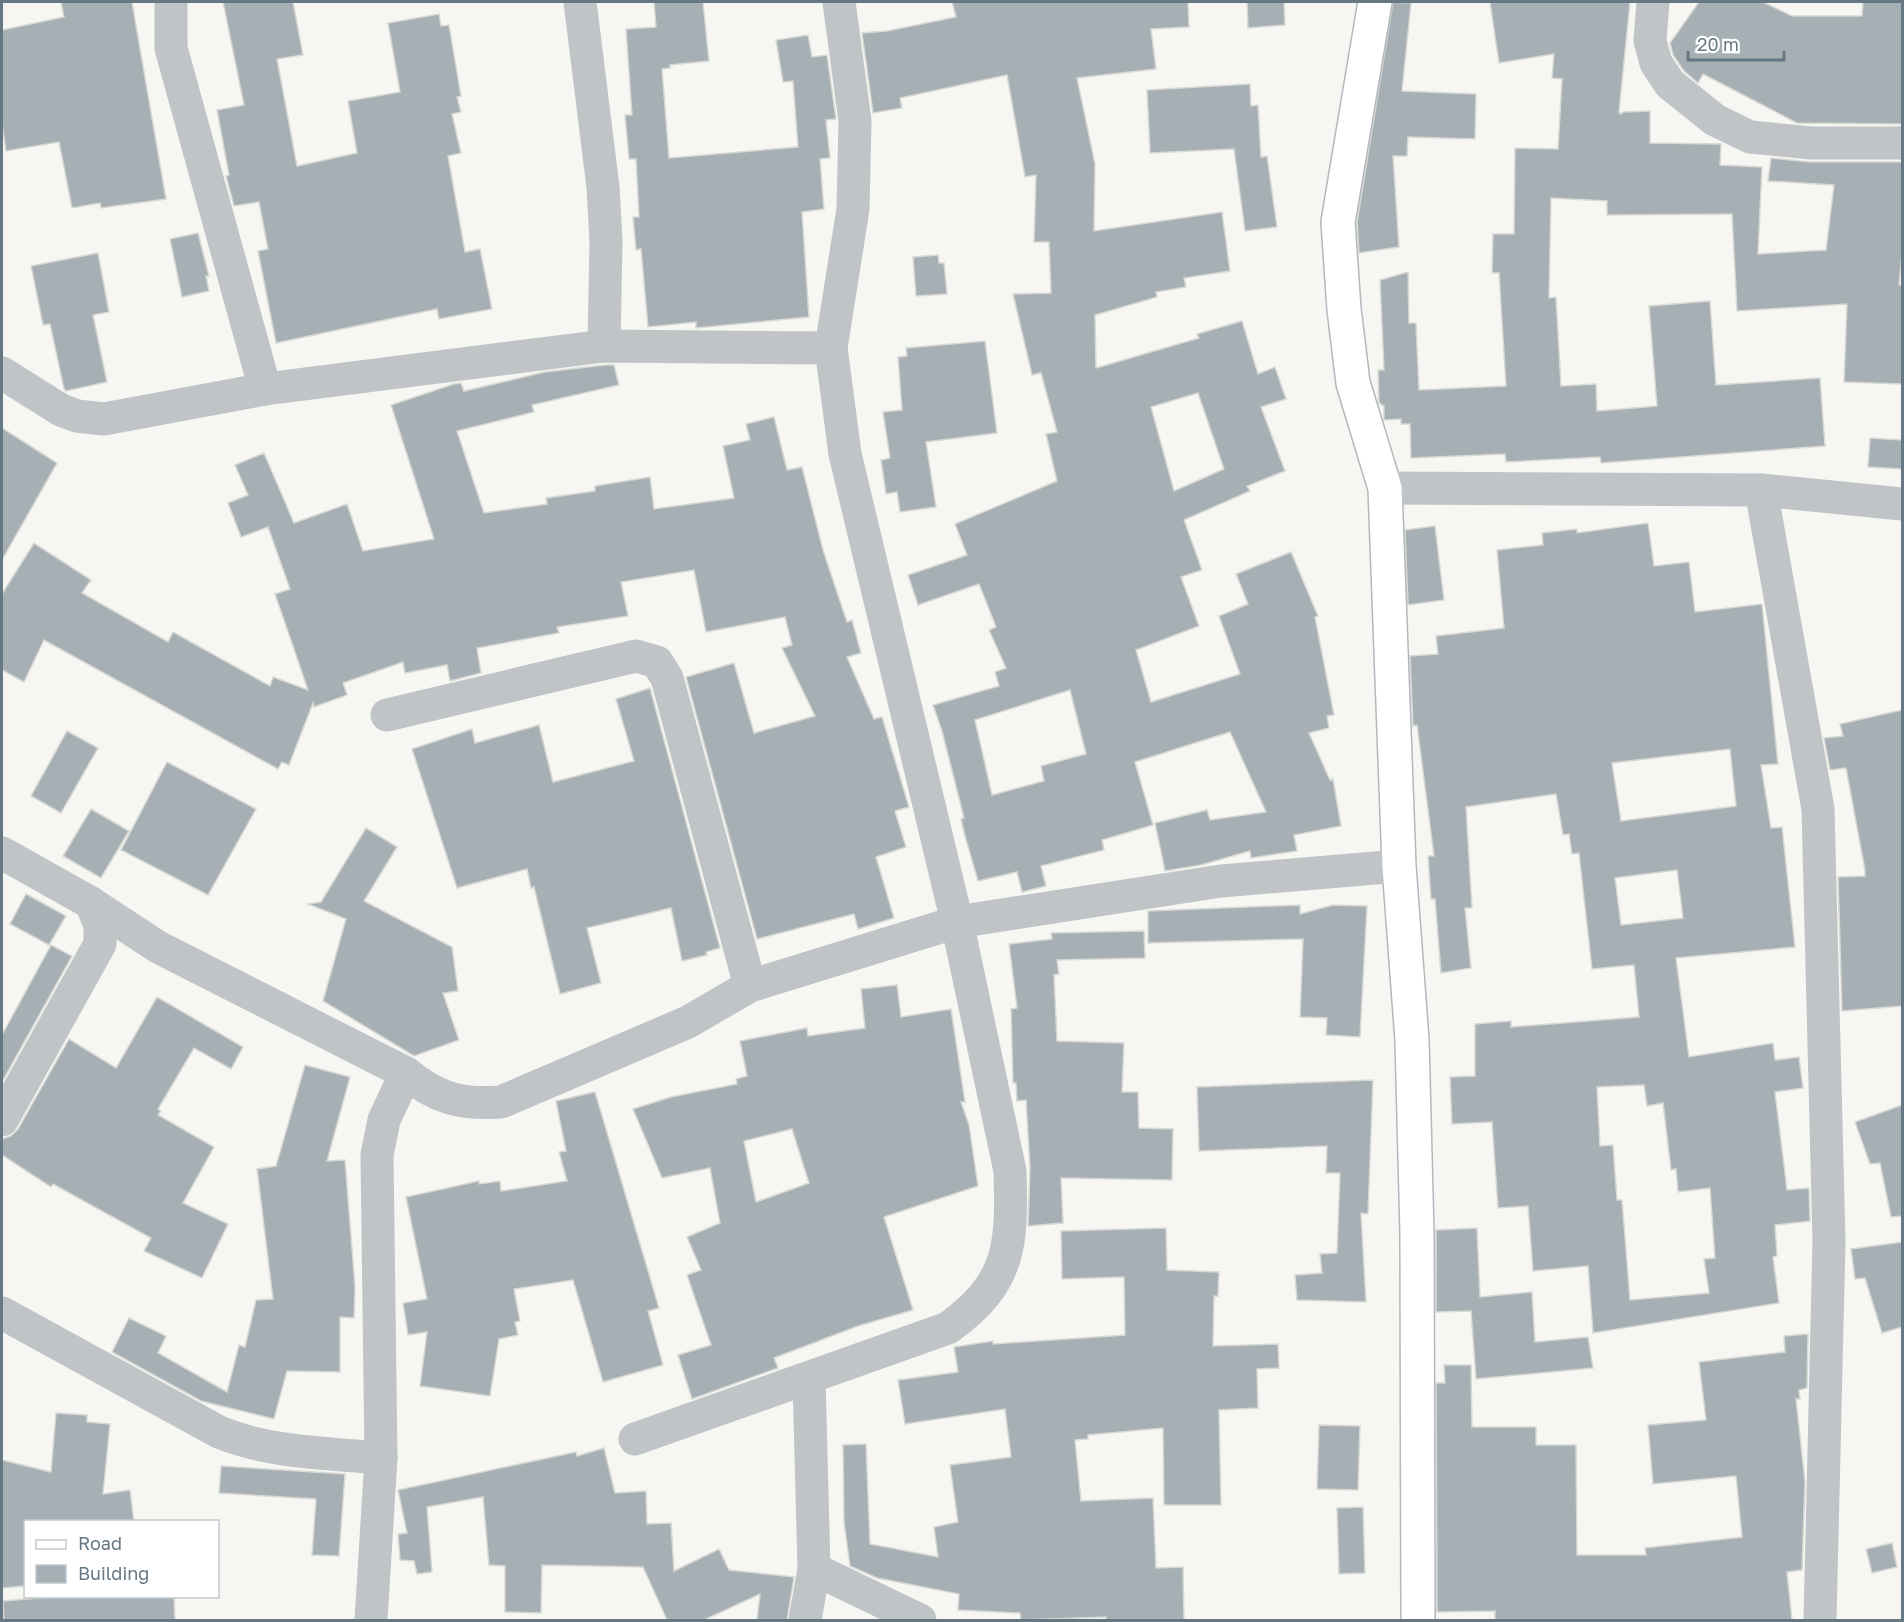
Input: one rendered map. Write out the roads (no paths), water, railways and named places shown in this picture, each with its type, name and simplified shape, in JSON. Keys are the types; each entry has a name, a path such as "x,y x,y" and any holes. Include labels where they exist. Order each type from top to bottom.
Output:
{"street":[{"path":"171,2 171,48 265,388"},
{"path":"580,2 603,187 606,241 604,346"},
{"path":"635,1439 948,1328 969,1313 988,1293 999,1276 1006,1257 1011,1213 1010,1170 957,922 845,454 831,348 853,209 855,121 839,2"},
{"path":"1375,2 1338,222 1344,309 1353,383 1385,488 1399,866 1413,1063 1417,1234 1418,1620"},
{"path":"1653,2 1650,41 1656,63 1670,84 1715,120 1750,137 1811,143 1902,143"},
{"path":"2,374 61,410 77,416 104,419 265,388 604,346 831,348"},
{"path":"1385,488 1761,490 1902,504"},
{"path":"1761,490 1818,809 1829,1241 1820,1620"},
{"path":"387,715 636,656 657,662 667,678 750,986"},
{"path":"2,853 91,903 158,947 406,1073 426,1089 446,1098 486,1103 501,1102 688,1022 750,986 957,922 1221,881 1399,866"},
{"path":"2,1120 100,944 100,924 91,903"},
{"path":"371,1620 381,1458 377,1155 384,1120 406,1073"},
{"path":"2,1313 219,1432 243,1442 268,1447 381,1458"},
{"path":"805,1620 814,1569 809,1379"},
{"path":"814,1569 920,1620"}]}
